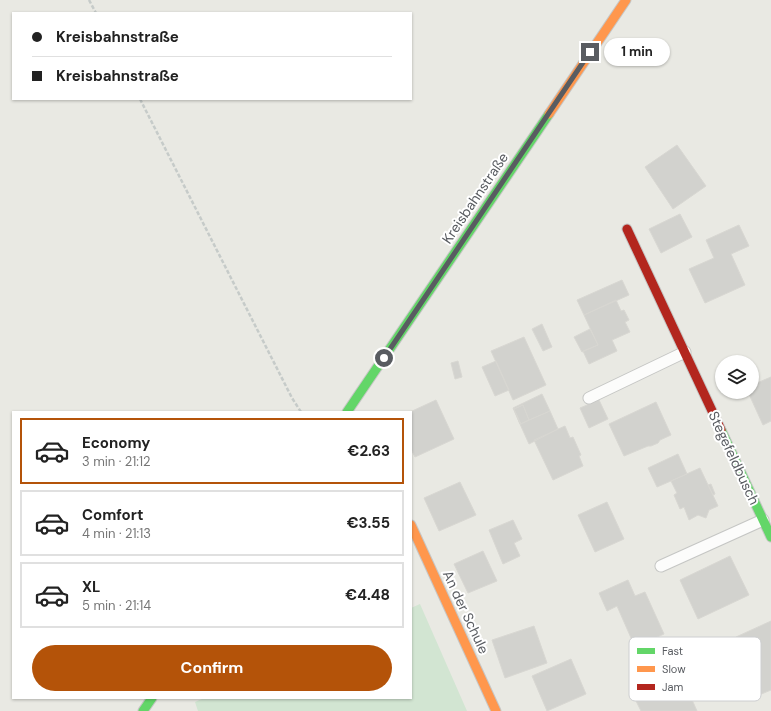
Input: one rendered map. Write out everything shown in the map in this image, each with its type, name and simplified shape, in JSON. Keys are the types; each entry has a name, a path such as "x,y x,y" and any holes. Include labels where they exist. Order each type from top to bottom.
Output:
{"street":[{"name":"Kreisbahnstraße","path":"348,411 626,0"},
{"name":"Stegefeldbusch","path":"627,228 771,537"},
{"name":"An der Schule","path":"412,527 496,711"},
{"path":"143,711 151,699"}],"lane":[{"path":"588,398 685,352"},
{"name":"Stegefeldbusch","path":"661,566 763,520"}],"path":[{"path":"89,0 95,12"},
{"path":"141,100 300,411"}],"green space":[{"path":"420,604 467,711 198,711 195,702 202,699 412,699 412,608"}],"building":[{"path":"677,145 706,186 673,209 645,167"},
{"path":"680,214 692,237 661,253 649,229"},
{"path":"739,225 749,246 731,254 745,285 705,303 689,269 714,258 706,240"},
{"path":"622,280 629,295 584,315 577,300"},
{"path":"616,300 621,311 624,310 629,320 625,322 630,332 612,340 617,351 589,364 583,351 598,345 584,315"},
{"path":"542,324 552,347 543,351 532,329"},
{"path":"590,329 598,345 582,352 574,337"},
{"path":"524,337 546,385 513,400 491,351"},
{"path":"458,361 462,377 455,379 451,363"},
{"path":"496,361 509,390 495,396 482,367"},
{"path":"771,377 771,421 763,425 751,399 759,399 759,382"},
{"path":"542,394 550,411 529,420 523,405 514,409 520,424 513,408"},
{"path":"436,400 454,439 415,457 412,451 412,411"},
{"path":"599,400 608,419 589,428 580,408"},
{"path":"656,402 671,435 660,440 658,443 624,456 609,424"},
{"path":"523,405 529,420 521,424 514,409"},
{"path":"550,411 558,429 529,444 520,424"},
{"path":"565,426 570,438 573,437 581,455 579,456 583,466 553,480 534,440"},
{"path":"678,454 687,474 657,487 648,468"},
{"path":"700,468 718,506 709,510 706,518 698,515 689,520 684,507 680,509 674,495 677,493 671,481"},
{"path":"460,482 476,515 439,531 424,498"},
{"path":"711,484 715,494 713,495 708,485"},
{"path":"607,502 624,539 595,552 578,515"},
{"path":"513,520 522,539 514,543 520,556 503,564 489,530"},
{"path":"483,551 497,581 468,593 454,564"},
{"path":"730,556 749,595 698,619 680,580"},
{"path":"628,580 635,596 645,592 664,634 657,637 631,637 617,606 607,611 599,593"},
{"path":"771,621 771,690 761,694 761,637 736,637"},
{"path":"534,626 547,663 505,678 492,640"},
{"path":"571,659 586,694 547,711 532,676"},
{"path":"636,701 693,701 697,711 641,711"}],"traffic: fast":[{"path":"348,411 549,114"},
{"path":"721,430 771,537"},
{"path":"143,711 151,699"}],"traffic: slow":[{"path":"549,114 626,0"},
{"path":"412,527 496,711"}],"traffic: jam":[{"path":"627,229 721,430"}],"route":[{"path":"384,358 590,52"}]}
